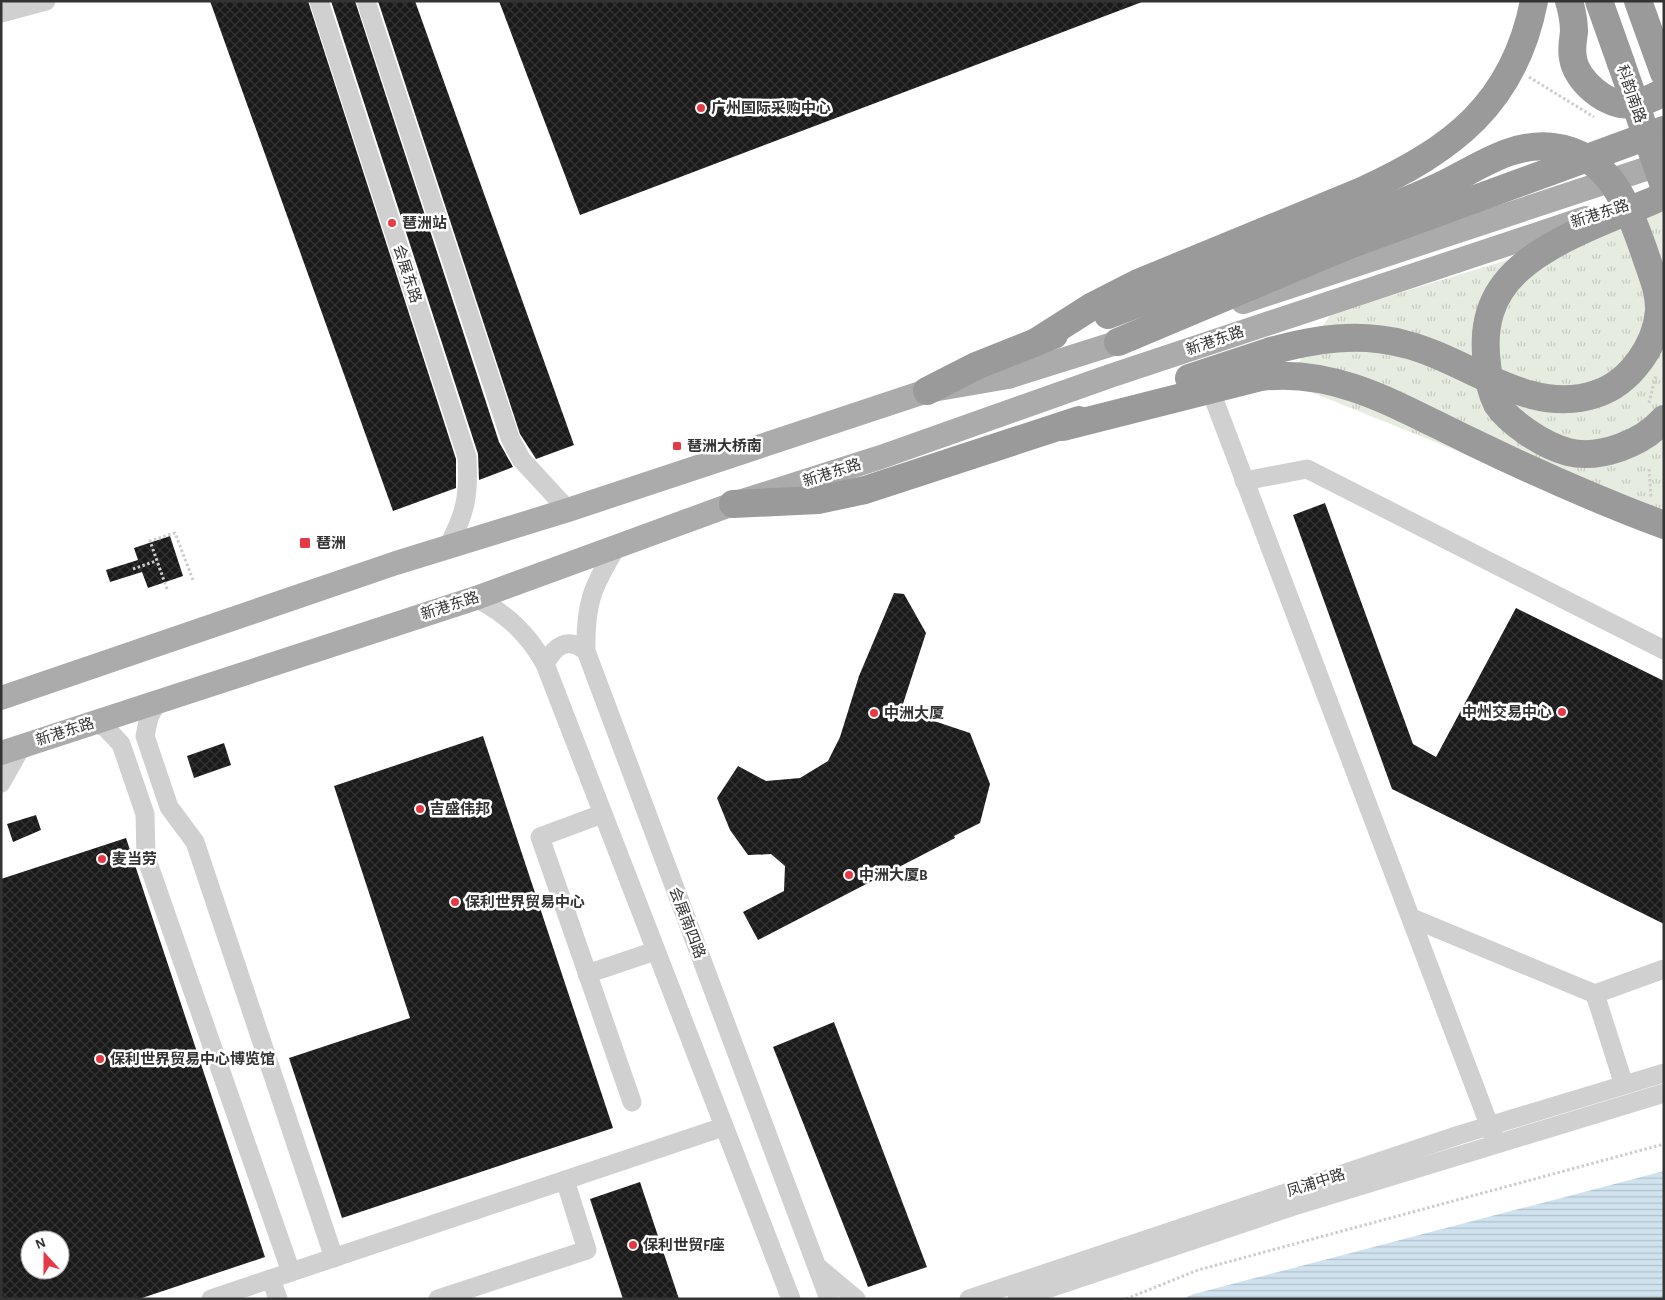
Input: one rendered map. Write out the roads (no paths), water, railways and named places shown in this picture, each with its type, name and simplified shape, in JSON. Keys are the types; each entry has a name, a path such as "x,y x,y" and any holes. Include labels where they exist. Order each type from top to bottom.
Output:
{"highway":[{"path":"1036,342 1091,307 1138,283 1362,191 1437,152 1476,118 1505,81 1520,51 1534,1"},
{"path":"1569,1 1574,31 1572,58 1576,70 1583,80 1607,100 1630,105 1651,99 1664,92"},
{"name":"科韵南路","path":"1599,1 1664,186"},
{"path":"1638,1 1660,61"},
{"path":"1118,342 1349,245 1664,130"},
{"path":"733,504 818,500 894,482 1063,427 1170,385 1271,351 1330,338 1348,337 1389,340 1433,353 1527,393 1562,400 1578,398 1614,387 1629,374 1648,350 1658,322 1659,308 1653,279 1629,211 1612,180 1600,168 1570,150 1547,146 1523,148 1507,153 1428,191 976,366 927,391"},
{"path":"1658,407 1641,438 1618,449 1591,454 1562,450 1540,441 1514,423 1498,405 1489,379 1485,350 1485,329 1489,310 1498,292 1519,268 1560,243 1664,194"},
{"path":"1063,427 1210,389 1274,376 1305,377 1350,386 1386,400 1468,440 1585,493 1664,525"}],"main road":[{"name":"新港东路","path":"1,698 448,546 568,510 927,391 1008,377 1664,163"},
{"name":"新港东路","path":"12,749 476,598 733,504 881,457 1110,376 1664,194"}],"street":[{"path":"1,13 46,1"},
{"name":"会展东路","path":"319,1 467,457 469,487 462,521 448,546"},
{"path":"366,1 510,438 521,459 568,510"},
{"path":"1210,389 1496,1143"},
{"path":"1244,481 1307,469 1664,650"},
{"name":"会展南四路","path":"616,548 594,586 587,606 586,651 829,1299"},
{"path":"476,598 505,614 522,631 545,664 723,1127 792,1299"},
{"path":"545,664 552,652 563,644 578,645 586,651"},
{"path":"157,702 149,717 145,736 169,807 195,842 334,1258"},
{"path":"94,722 106,728 121,744 145,814 146,857 291,1272"},
{"path":"1,782 12,749"},
{"path":"602,814 540,837 632,1102"},
{"path":"1412,918 1595,994 1664,969"},
{"path":"587,974 655,951"},
{"path":"1595,994 1624,1085"},
{"name":"凤浦中路","path":"969,1299 1490,1125 1664,1073"},
{"name":"凤浦中路","path":"1017,1299 1291,1207 1664,1093"},
{"path":"211,1299 723,1127"},
{"path":"438,1299 587,1250 565,1180"},
{"path":"817,1266 856,1299"},
{"path":"271,1279 278,1299"},
{"path":"784,1279 784,1299"}],"water":[{"path":"1664,1171 1664,1299 1182,1299 1194,1294"}],"place":[{"name":"广州国际采购中心","path":"701,108"},
{"name":"琶洲站","path":"392,223"},
{"name":"琶洲大桥南","path":"677,446"},
{"name":"琶洲","path":"305,543"},
{"name":"中州交易中心","path":"1562,712"},
{"name":"中洲大厦","path":"874,713"},
{"name":"吉盛伟邦","path":"420,809"},
{"name":"麦当劳","path":"102,859"},
{"name":"中洲大厦B","path":"849,875"},
{"name":"保利世界贸易中心","path":"455,902"},
{"name":"保利世界贸易中心博览馆","path":"100,1059"},
{"name":"保利世贸F座","path":"633,1245"}]}
